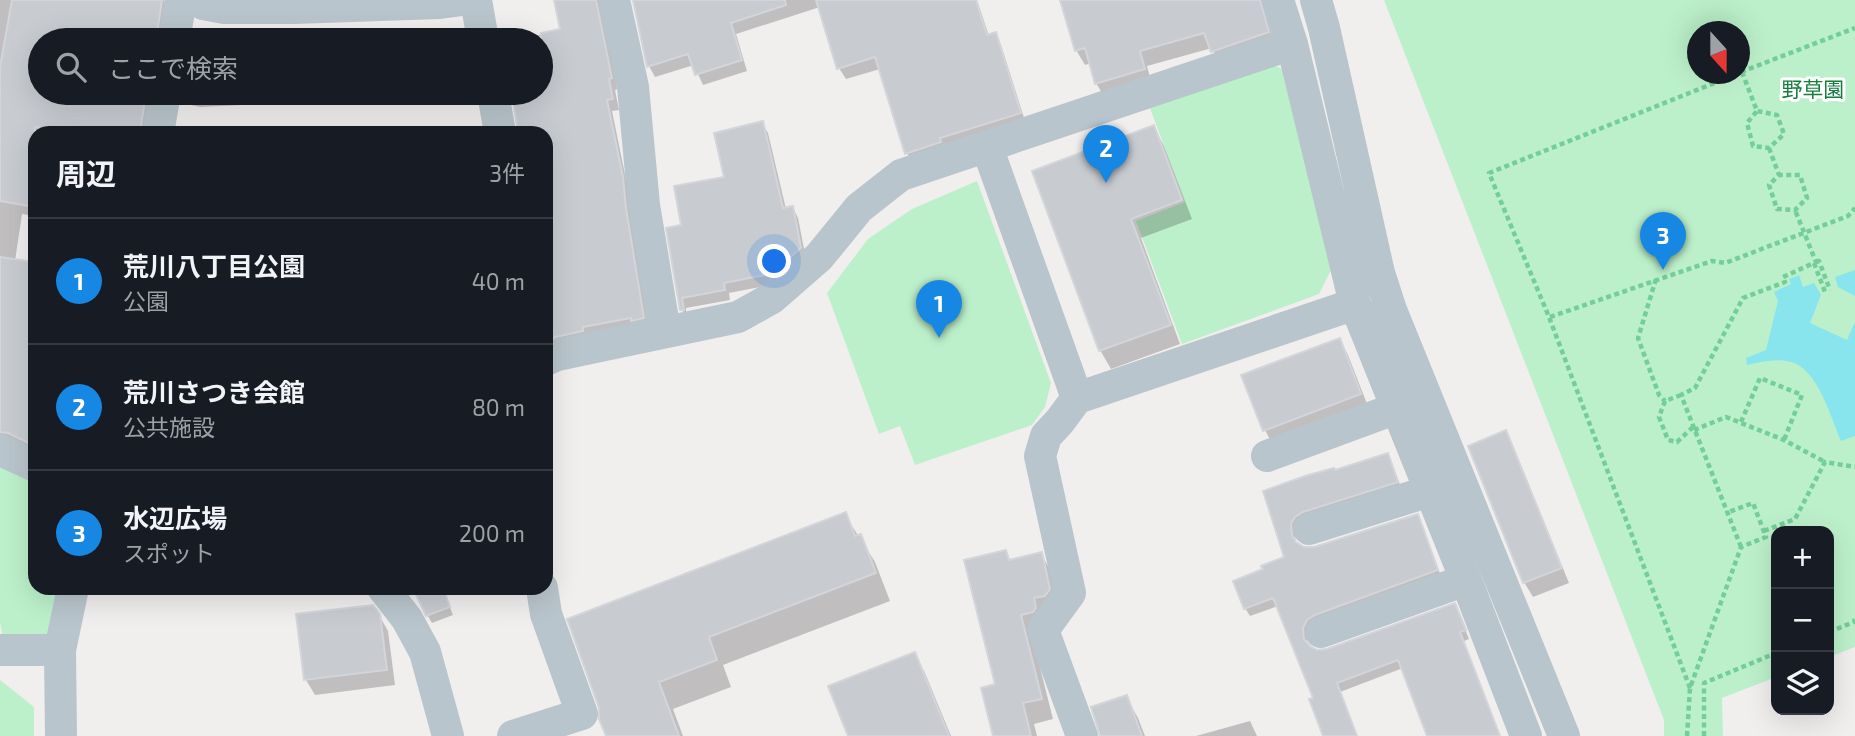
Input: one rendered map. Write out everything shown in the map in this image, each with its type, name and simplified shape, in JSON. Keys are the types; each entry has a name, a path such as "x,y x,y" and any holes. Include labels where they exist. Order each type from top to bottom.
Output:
{"street":[{"path":"176,28 181,0"},
{"path":"197,0 203,4 224,8 294,8 461,0"},
{"path":"476,0 481,28"},
{"path":"614,0 634,87 645,205 666,332"},
{"path":"1278,0 1292,44 1355,304 1466,580 1525,736"},
{"path":"1316,0 1379,273 1391,310 1564,736"},
{"path":"553,357 738,317 772,298 819,257 859,208 901,175 1292,44"},
{"path":"159,126 163,105"},
{"path":"495,105 499,126"},
{"path":"987,147 1077,398"},
{"path":"1082,736 1043,630 1070,593 1040,456 1046,436 1077,398 1355,304"},
{"path":"1267,456 1397,408"},
{"path":"0,450 28,464"},
{"path":"1309,529 1430,491"},
{"path":"1321,632 1466,580"},
{"path":"61,736 60,650 72,595"},
{"path":"388,595 407,619 425,652 448,736"},
{"path":"513,736 582,714 546,614 543,595"},
{"path":"0,650 60,650"}],"path":[{"path":"1750,69 1855,28"},
{"path":"1690,688 1549,317 1489,173 1712,84"},
{"path":"1744,84 1757,111"},
{"path":"1757,111 1747,123 1753,146 1769,148"},
{"path":"1757,111 1777,115 1784,134 1769,148"},
{"path":"1769,148 1779,175"},
{"path":"1779,175 1800,175 1807,198 1795,210 1777,209 1769,185 1779,175"},
{"path":"1549,317 1712,261 1725,263 1848,216 1855,206"},
{"path":"1795,210 1828,291"},
{"path":"1815,262 1783,276 1785,282 1743,298 1695,388 1665,401 1659,417 1668,440 1677,442 1693,428 1726,417 1784,440 1825,462 1855,467"},
{"path":"1656,279 1638,338 1659,395 1665,401"},
{"path":"1741,422 1760,378 1802,395 1784,440"},
{"path":"1681,395 1741,547 1690,688 1687,736"},
{"path":"1764,531 1795,519 1825,462"},
{"path":"1727,513 1753,503 1766,537 1741,547"},
{"path":"1834,630 1854,622 1855,619"},
{"path":"1690,688 1771,655"},
{"path":"1703,683 1704,736"}],"green space":[{"name":"野草園","path":"1384,0 1855,0 1855,647 1834,655 1834,526 1771,526 1771,679 1722,698 1723,736 1664,736 1664,720"},
{"path":"1271,64 1287,71 1331,270 1319,294 1182,344 1136,221 1185,202 1150,108"},
{"path":"977,181 1051,383 1045,407 1032,425 915,465 900,426 879,434 827,293 868,239 912,209"},
{"path":"0,463 28,477 28,595 60,595 54,643 4,642 0,623"},
{"path":"0,680 34,707 34,736 0,736"}],"water":[{"path":"1855,270 1855,296 1838,287 1835,277"},
{"path":"1799,275 1803,287 1814,283 1821,295 1810,323 1847,340 1855,322 1855,436 1841,441 1816,384 1800,366 1780,360 1747,365 1746,358 1766,350 1778,301 1774,292 1791,284 1789,279"}],"building":[{"path":"12,0 162,0 158,28 28,28 28,105 144,105 141,126 28,126 28,206 0,201 0,67"},
{"path":"554,0 596,0 612,78 609,79 613,99 607,100 623,177 644,318 583,327 583,331 553,338 553,126 517,126 514,105 553,105 553,30 560,29"},
{"path":"633,0 785,0 786,5 731,23 742,60 695,75 688,54 647,67"},
{"path":"816,0 976,0 987,35 996,32 1021,113 940,138 941,142 905,154 875,57 837,69"},
{"path":"1060,0 1260,0 1269,32 1211,52 1204,33 1140,51 1145,69 1095,84 1085,48 1075,51"},
{"path":"763,121 783,208 793,206 801,248 784,263 770,265 771,274 724,283 725,290 682,298 684,310 680,310 666,228 681,225 674,186 724,177 714,133"},
{"path":"1154,125 1182,200 1131,219 1171,325 1099,351 1032,171"},
{"path":"0,257 28,261 28,443 0,432"},
{"path":"1340,338 1361,394 1263,431 1241,375"},
{"path":"1506,430 1562,568 1523,583 1468,446"},
{"path":"1388,453 1398,482 1303,512 1295,517 1291,524 1292,535 1296,542 1304,547 1314,547 1418,514 1438,570 1315,615 1307,620 1303,628 1304,639 1317,650 1327,649 1455,603 1466,630 1460,632 1500,736 1427,736 1398,660 1337,683 1357,736 1323,736 1309,699 1313,698 1273,598 1244,609 1233,581 1284,557 1263,491 1305,476 1334,468 1335,470"},
{"path":"846,512 855,536 861,534 876,573 709,637 717,660 659,682 679,736 606,736 599,719 599,708 567,619"},
{"path":"1006,550 1009,560 1042,552 1050,589 1045,596 1034,598 1036,608 1033,612 1021,615 1042,699 1023,703 1031,736 993,736 981,688 995,684 964,560"},
{"path":"416,595 446,595 450,607 426,616"},
{"path":"373,605 380,614 387,670 304,680 296,614"},
{"path":"915,652 949,736 848,736 828,686"},
{"path":"1127,695 1142,736 1100,736 1091,707"}],"place":[{"name":"荒川さつき会館","path":"1106,183"},
{"name":"水辺広場","path":"1663,270"},
{"name":"荒川八丁目公園","path":"939,338"}]}
